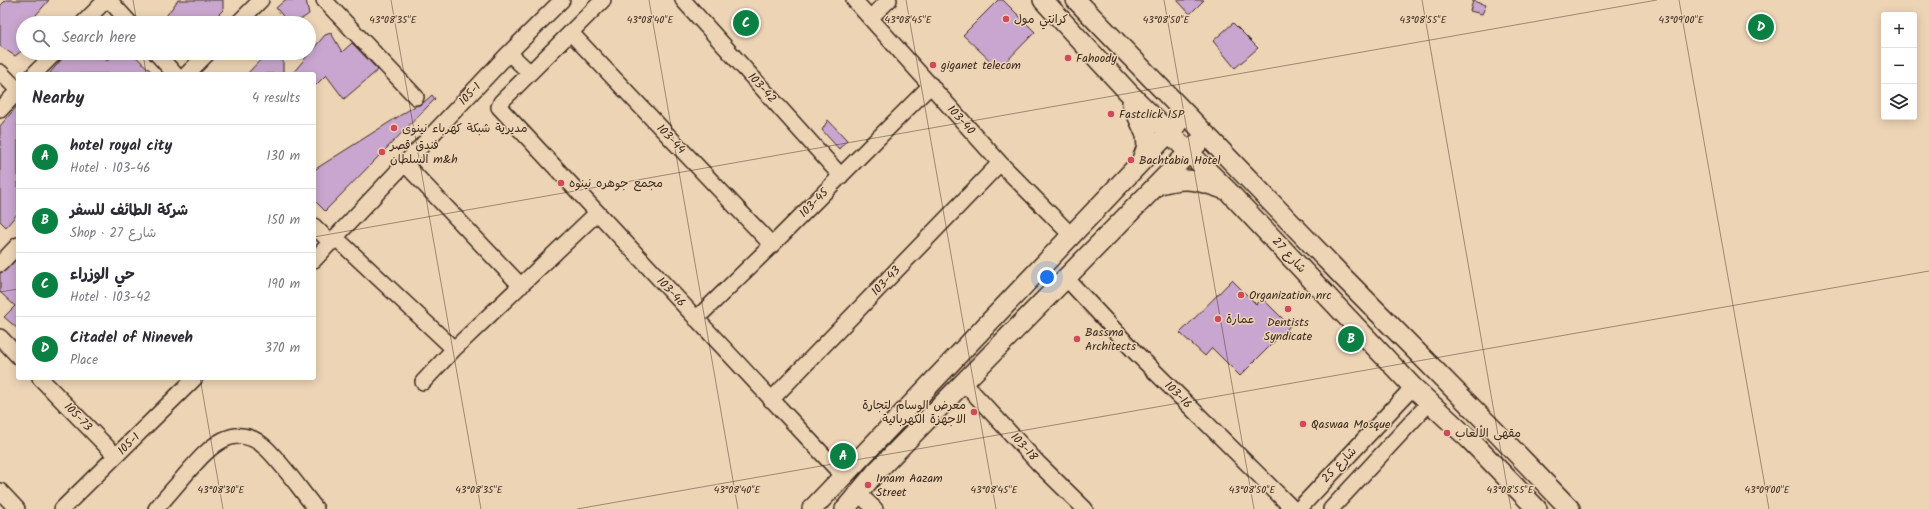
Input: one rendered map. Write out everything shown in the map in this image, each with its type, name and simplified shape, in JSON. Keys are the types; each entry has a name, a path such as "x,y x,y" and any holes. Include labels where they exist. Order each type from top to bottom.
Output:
{"main road":[{"name":"شارع 27","path":"1043,0 1128,92 1228,191 1413,387 1470,440 1537,509"},
{"name":"شارع 27","path":"1076,0 1345,279 1570,509"},
{"path":"1128,92 1146,135 1147,147 1141,162"},
{"path":"812,509 1186,114"},
{"path":"845,509 876,472 1067,279 1188,152 1207,135"},
{"path":"1156,185 1173,180 1194,180 1228,191"}],"street":[{"path":"91,16 106,0"},
{"path":"109,0 124,16"},
{"path":"245,16 262,0"},
{"path":"324,0 416,97"},
{"name":"105-1","path":"316,258 509,53 562,0"},
{"path":"509,53 530,73 603,0"},
{"name":"103-42","path":"683,0 841,176"},
{"name":"103-40","path":"854,0 1000,163 1072,236"},
{"path":"870,18 889,0"},
{"name":"103-44","path":"570,33 772,245"},
{"path":"36,72 48,60"},
{"path":"162,60 173,72"},
{"path":"189,72 201,60"},
{"path":"0,72 16,88"},
{"name":"103-46","path":"530,73 500,102 499,107 843,476"},
{"name":"103-45","path":"696,319 931,85"},
{"path":"0,110 16,92"},
{"name":"103-43","path":"771,400 1000,163"},
{"path":"405,164 521,286"},
{"path":"423,382 454,349 597,213"},
{"path":"316,227 333,240 454,349"},
{"path":"0,264 16,247"},
{"name":"103-16","path":"1067,279 1134,351 1293,509"},
{"path":"0,337 16,354"},
{"name":"105-73","path":"42,380 116,456"},
{"name":"105-1","path":"62,509 193,380"},
{"name":"103-18","path":"964,383 1038,463 1086,509"},
{"name":"شارع 25","path":"1298,509 1413,387"},
{"name":"شارع 25","path":"1332,509 1430,402"},
{"path":"156,509 212,446 225,439 240,436 254,440 266,449 316,509"},
{"path":"0,491 17,509"},
{"path":"859,494 874,509"}],"building":[{"path":"6,0 49,0 36,15 37,16 16,16 15,56 0,46 0,6"},
{"path":"178,0 223,0 223,10 217,16 166,16"},
{"path":"285,0 306,0 309,14 306,16 283,16 276,8"},
{"path":"998,0 1003,0 1035,32 999,69 963,35"},
{"path":"1177,0 1204,0 1190,14"},
{"path":"1473,1 1486,5 1482,14 1470,11"},
{"path":"1233,23 1258,48 1235,68 1213,41"},
{"path":"331,33 342,52 352,43 378,70 344,99 326,75 316,85 316,72 294,72 304,60 316,60 316,46 325,35"},
{"path":"61,60 139,60 152,72 51,72"},
{"path":"260,60 283,60 283,72 249,72"},
{"name":"مديرية شبكة كهرباء نينوى","path":"432,95 435,99 325,211 316,202 316,169 415,106 422,104"},
{"path":"16,107 16,215 6,227 0,221 0,126"},
{"path":"828,120 847,140 839,149 822,130"},
{"path":"16,260 16,327 4,317 15,306 0,292 0,273 6,270"},
{"path":"1232,280 1256,304 1262,298 1290,326 1240,376 1212,348 1205,356 1180,333"}],"place":[{"name":"كرانتي مول","path":"1006,19"},
{"name":"حي الوزراء","path":"746,23"},
{"name":"Citadel of Nineveh","path":"1761,27"},
{"name":"Fahoody","path":"1068,58"},
{"name":"giganet telecom","path":"933,65"},
{"name":"Fastclick ISP","path":"1111,114"},
{"name":"مديرية شبكة كهرباء نينوى","path":"394,128"},
{"name":"فندق قصر السلطان m&h","path":"382,152"},
{"name":"Bachtabia Hotel","path":"1131,160"},
{"name":"مجمع جوهره نينوه","path":"561,183"},
{"name":"Organization nrc","path":"1241,295"},
{"name":"Dentists Syndicate","path":"1288,309"},
{"name":"عمارة","path":"1218,319"},
{"name":"Bassma Architects","path":"1077,339"},
{"name":"شركة الطائف للسفر","path":"1351,339"},
{"name":"معرض الوسام لتجارة الاجهزة الكهربائية","path":"974,412"},
{"name":"Qaswaa Mosque","path":"1303,424"},
{"name":"مقهى الألعاب","path":"1447,433"},
{"name":"hotel royal city","path":"843,456"},
{"name":"Imam Aazam Street","path":"868,485"}]}
